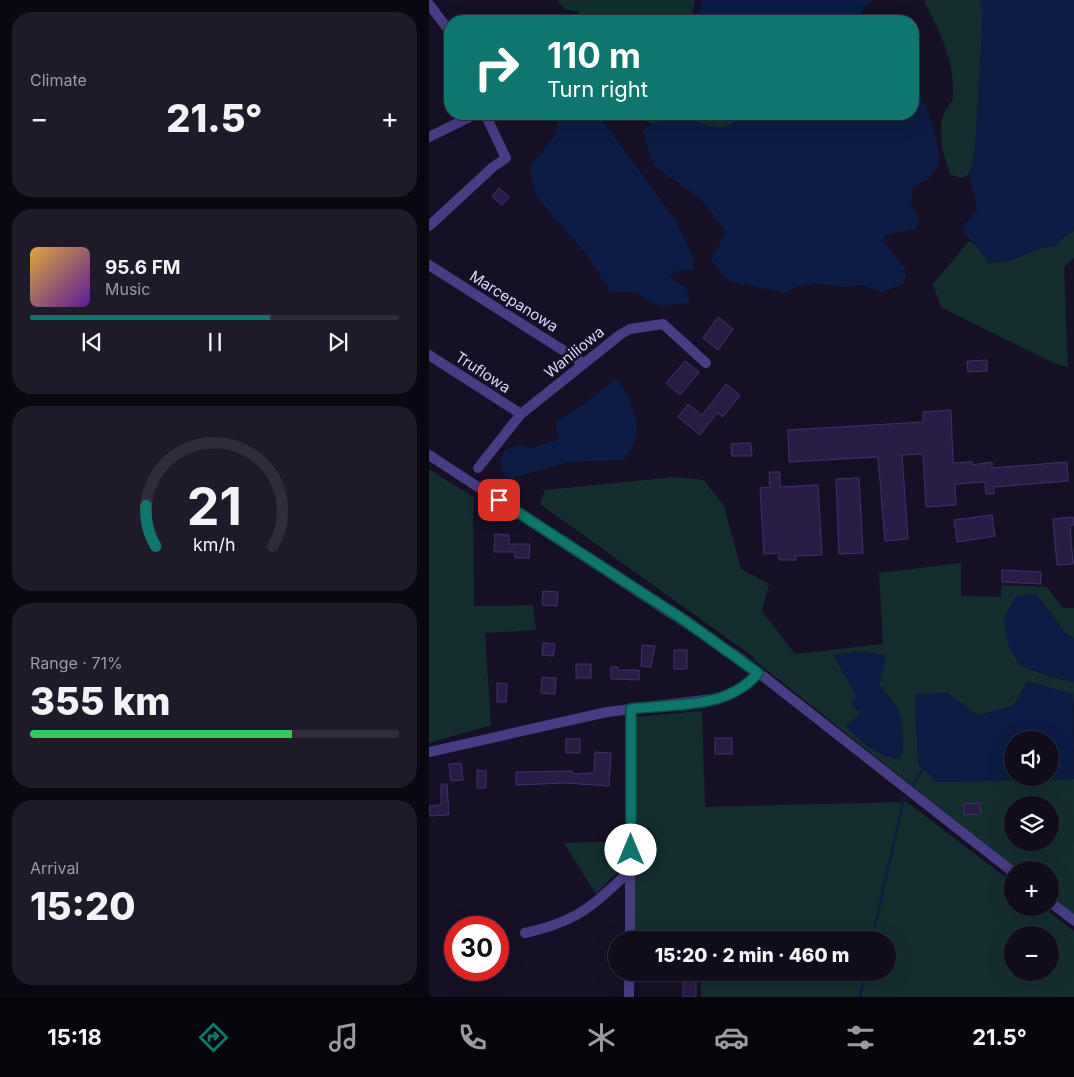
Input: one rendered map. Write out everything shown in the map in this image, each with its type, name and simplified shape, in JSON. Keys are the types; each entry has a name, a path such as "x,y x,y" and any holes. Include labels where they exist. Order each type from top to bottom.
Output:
{"street":[{"path":"429,5 444,24"},
{"path":"429,137 464,120"},
{"path":"429,226 493,167 506,158 488,120"},
{"name":"Marcepanowa","path":"429,265 583,363"},
{"name":"Waniliowa","path":"478,468 521,414 583,363 630,329 663,324 706,363"},
{"name":"Truflowa","path":"429,355 521,414"},
{"path":"429,455 684,620 758,673 1004,865"},
{"path":"429,752 535,727 631,709 721,698 747,685 758,673"},
{"path":"630,931 631,709"},
{"path":"525,934 569,921 588,909 631,870"},
{"path":"1059,909 1074,921"},
{"path":"629,981 629,997"}],"green space":[{"path":"557,0 695,0 692,15 579,15 578,11 566,10"},
{"path":"924,0 980,0 983,12 975,153 969,174 963,178 951,175 943,152 941,127 945,111 953,98 952,71 936,24"},
{"path":"648,120 668,120 650,124"},
{"path":"686,120 736,120 729,126 723,127 715,127"},
{"path":"1074,231 1074,258 1064,267 1068,367 1056,364 941,307 933,284 969,241 982,250 988,263 1012,260 1041,248 1055,246 1067,234"},
{"path":"429,469 473,497 474,606 533,605 536,630 485,633 491,725 429,743"},
{"path":"675,477 704,480 724,506 741,569 769,584 762,611 795,654 883,644 879,573 961,563 961,596 1001,597 1001,585 1047,587 1063,608 1074,608 1074,638 1067,635 1036,594 1019,665 1048,676 1074,682 1074,710 1073,694 978,715 947,693 915,695 918,764 937,782 1004,781 1004,786 1059,786 1059,779 1074,779 1074,915 1059,903 1059,861 1007,861 753,659 755,658 540,504 545,490","holes":["837,660 879,684 899,710 887,757 867,746 846,726 860,714 857,697"]},
{"path":"702,711 705,807 907,802 1004,876 1004,916 1054,916 1074,931 1074,997 701,997 701,981 896,981 896,931 633,931 636,806 635,717"},
{"path":"627,841 626,863 596,894 564,843"}],"water":[{"path":"703,0 873,0 862,9 862,15 697,15"},
{"path":"980,0 1075,0 1074,231 1067,234 1055,246 1041,248 1012,260 988,263 962,228 977,210 969,174 975,153 983,12"},
{"path":"919,92 933,126 938,163 935,171 925,181 913,188 911,204 920,222 915,229 885,235 883,241 904,267 907,276 903,284 881,292 863,285 844,287 815,283 795,287 785,293 729,281 711,260 726,232 702,200 654,166 642,130 667,120 691,120 715,127 729,126 736,120 919,120"},
{"path":"558,120 602,120 675,220 693,257 694,269 679,270 669,277 687,289 689,303 660,306 635,293 610,291 586,254 535,195 530,167 555,135"},
{"path":"616,378 628,398 637,430 636,438 624,460 568,462 513,478 503,476 500,462 505,450 518,445 531,448 560,439 556,430 557,422 587,402"},
{"path":"1036,594 1067,635 1074,638 1074,682 1048,676 1019,665 1008,644 1004,617 1016,596"},
{"path":"858,651 887,655 879,684 899,710 904,741 901,759 878,751 865,743 846,726 860,714 851,703 857,697 833,655"},
{"path":"1027,681 1073,694 1074,779 1059,779 1059,731 1004,731 1004,781 937,782 918,764 915,694 947,693 978,715 1013,706"}],"building":[{"path":"499,188 509,197 502,205 492,197"},
{"path":"718,317 733,329 718,350 703,338"},
{"path":"987,360 987,371 968,372 967,361"},
{"path":"685,361 699,372 680,395 666,383"},
{"path":"726,384 740,395 723,417 717,413 700,435 678,417 688,404 702,415"},
{"path":"951,410 953,463 972,462 972,465 992,462 992,468 1067,462 1068,481 994,487 994,494 986,494 985,482 955,484 956,505 926,507 923,454 902,455 908,539 885,541 878,457 789,462 788,430 923,422 923,412"},
{"path":"751,443 752,456 732,456 731,444"},
{"path":"769,472 780,472 780,487 818,485 822,555 796,556 796,560 779,560 779,553 764,554 760,488 770,487"},
{"path":"859,478 863,553 839,554 836,479"},
{"path":"992,515 995,536 957,542 954,520"},
{"path":"1073,517 1074,525 1070,525 1073,564 1057,565 1053,519"},
{"path":"495,534 509,535 509,544 530,544 529,558 515,558 515,552 494,552"},
{"path":"1002,570 1041,572 1041,584 1002,582"},
{"path":"543,591 558,592 557,606 542,605"},
{"path":"543,643 555,644 553,656 542,655"},
{"path":"642,645 655,646 651,667 641,666"},
{"path":"674,650 687,650 687,669 674,669"},
{"path":"576,664 591,664 591,678 576,678"},
{"path":"611,667 618,667 618,670 639,670 639,680 611,679"},
{"path":"542,677 556,678 555,694 541,693"},
{"path":"497,683 507,684 506,702 497,702"},
{"path":"715,738 732,738 732,754 715,754"},
{"path":"566,739 580,739 580,753 566,753"},
{"path":"595,752 611,753 609,786 565,783 516,785 516,772 572,771 573,774 594,773"},
{"path":"461,763 463,780 451,781 449,764"},
{"path":"477,770 486,771 486,788 477,788"},
{"path":"441,784 447,784 449,815 429,816 429,806 441,805"},
{"path":"980,803 981,814 964,815 963,804"},
{"path":"683,981 696,981 696,997 683,997"}],"waterway":[{"path":"914,784 923,769"},
{"path":"874,931 903,802 906,797"},
{"path":"860,997 863,981"}],"route":[{"path":"499,500 684,620 758,673 747,685 734,694 721,698 631,709 631,850"}]}
